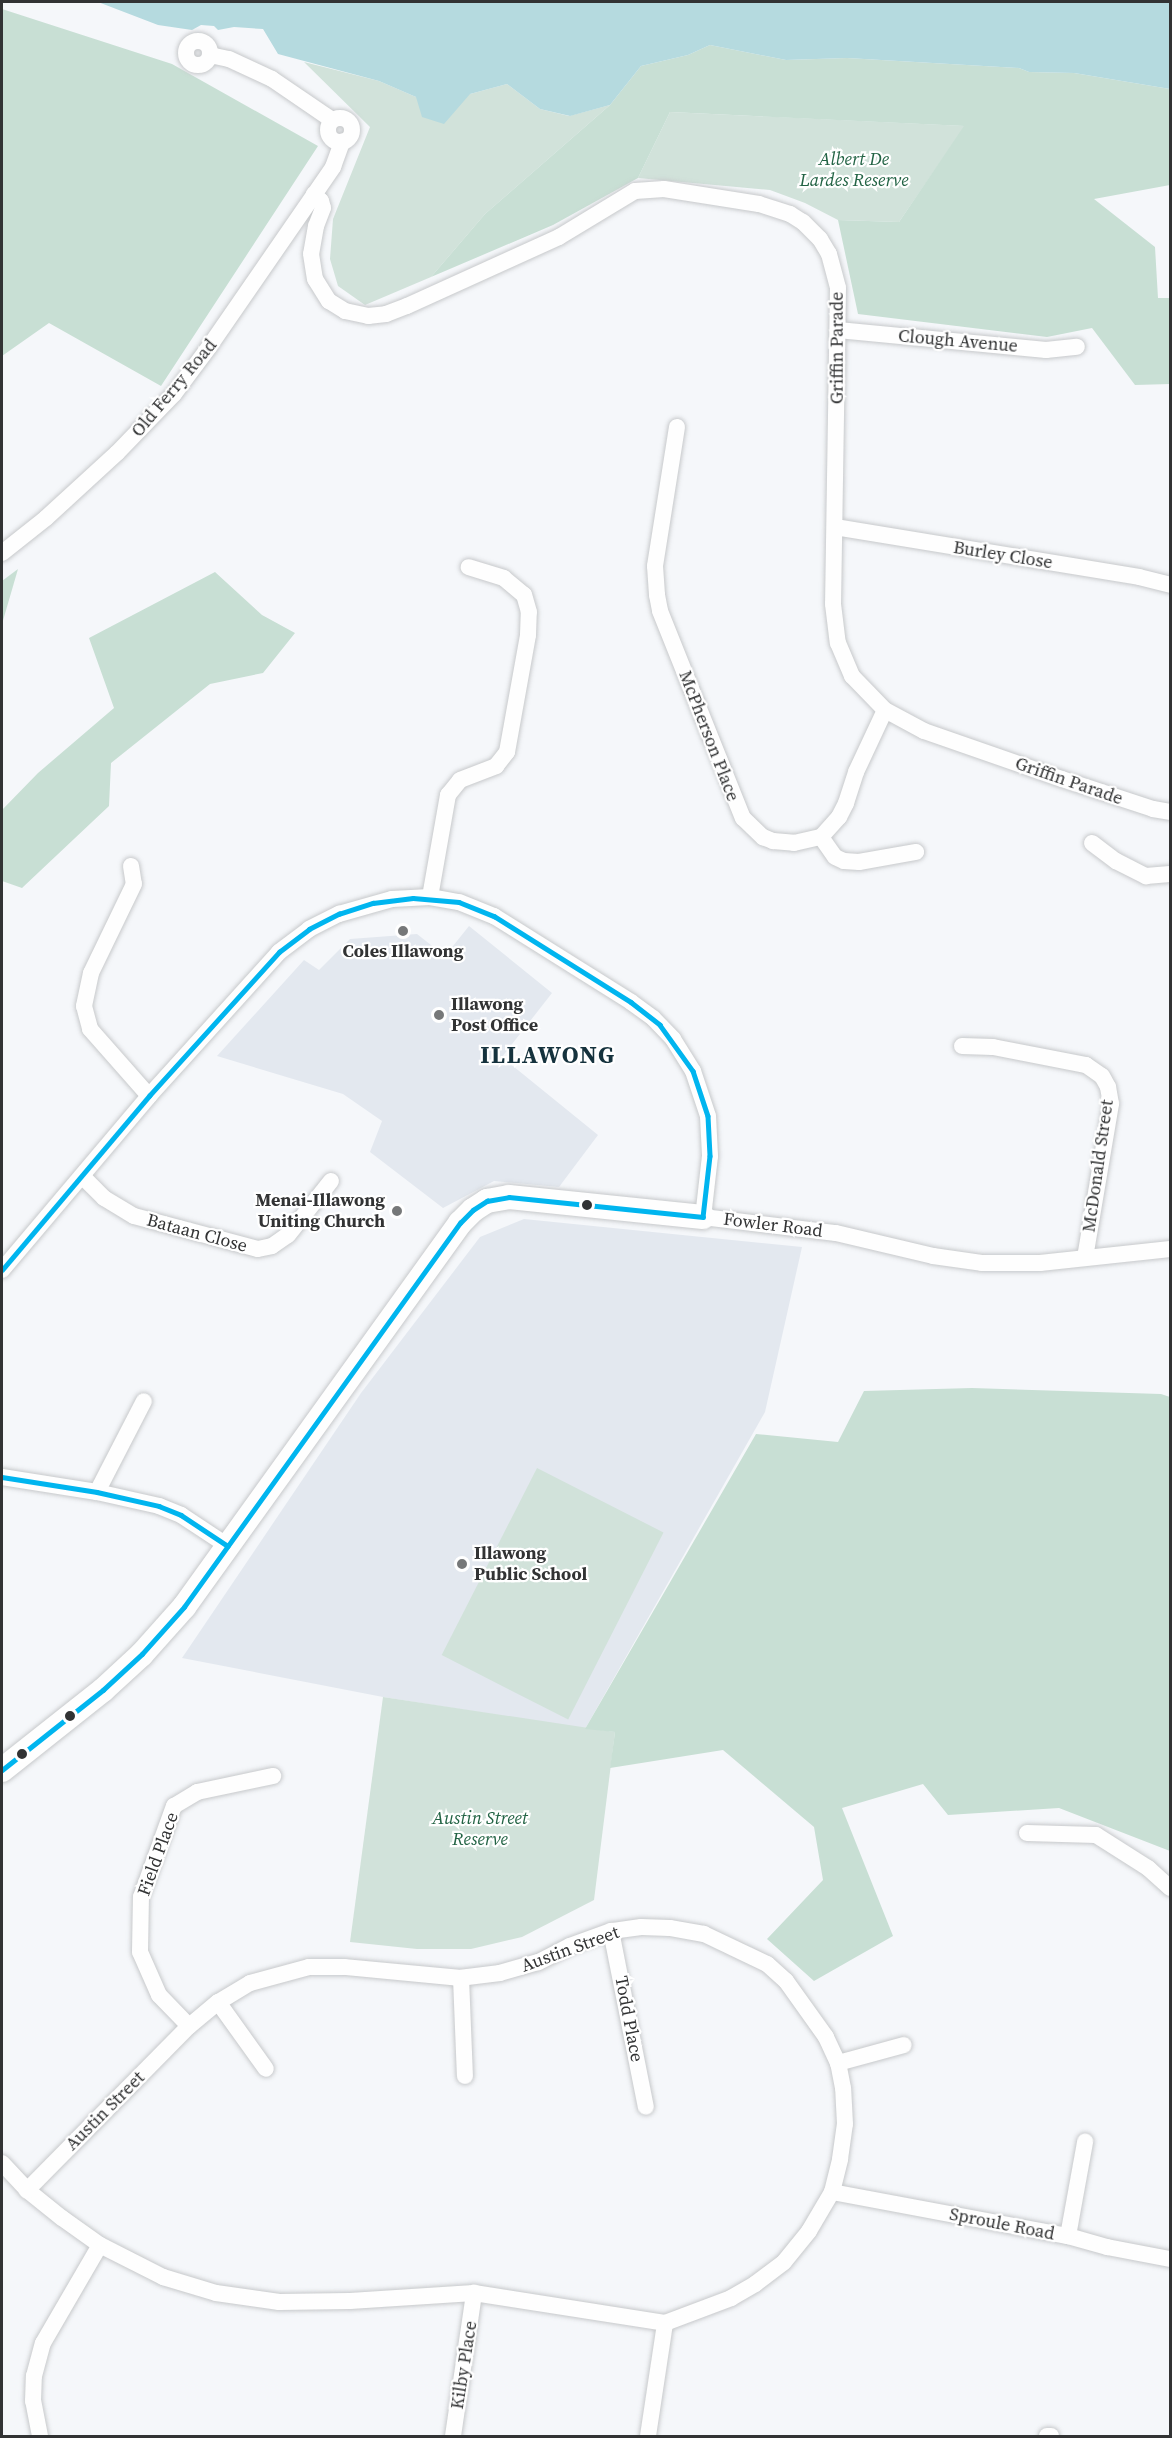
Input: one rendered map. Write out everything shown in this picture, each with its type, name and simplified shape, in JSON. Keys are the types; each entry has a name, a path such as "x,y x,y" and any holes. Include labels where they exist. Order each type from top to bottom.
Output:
{"street":[{"path":"210,54 229,59 272,78 332,120 340,117 350,123 351,134 342,142 333,167 314,194"},
{"name":"Griffin Parade","path":"314,194 321,201 323,208 316,226 311,254 315,279 329,301 360,316 378,316 407,306 559,237 622,197 649,188 759,204 790,214 803,222 819,239 833,266 838,288 833,604 838,643 852,676 885,710 924,731 1072,783 1170,812"},
{"name":"Old Ferry Road","path":"2,553 31,531 104,465 168,400 210,347 314,194"},
{"name":"Clough Avenue","path":"838,330 1046,350 1077,347"},
{"name":"McPherson Place","path":"676,427 655,566 660,611 743,818 763,837 773,841 794,843 821,837"},
{"name":"Burley Close","path":"835,527 1139,577 1170,585"},
{"path":"430,897 448,795 460,780 496,766 507,752 528,635 529,612 524,595 504,578 469,567"},
{"path":"885,710 856,772 846,804 832,826 821,837 835,857 844,861 859,862 916,852"},
{"path":"1092,843 1116,861 1146,876 1170,874"},
{"path":"131,866 134,884 91,973 84,1006 90,1029 149,1096"},
{"path":"2,1270 149,1096 266,965 309,929 339,914 392,900 430,897 459,902 494,916 631,1002 653,1018 673,1039 693,1071 708,1116 710,1149 703,1217"},
{"name":"McDonald Street","path":"962,1046 993,1047 1086,1065 1102,1076 1108,1087 1111,1104 1085,1257"},
{"name":"Bataan Close","path":"82,1176 104,1198 134,1216 258,1249 272,1246 288,1235 331,1181"},
{"name":"Fowler Road","path":"2,1770 11,1756 84,1706 141,1654 184,1607 460,1223 479,1205 494,1199 517,1198 703,1217 829,1232 933,1256 982,1263 1040,1263 1170,1249"},
{"path":"97,1492 144,1401"},
{"path":"3,1480 97,1492 168,1509 228,1546"},
{"name":"Field Place","path":"189,2026 159,1995 140,1952 141,1897 174,1806 197,1792 273,1776"},
{"path":"1027,1833 1096,1835 1148,1868 1170,1888"},
{"name":"Austin Street","path":"2,2163 27,2190 100,2244 162,2277 216,2293 279,2302 350,2301 474,2293 665,2323 730,2298 784,2262 809,2231 832,2192 840,2159 845,2124 838,2062 809,2010 786,1981 767,1964 704,1934 670,1928 640,1927 611,1931 570,1946 538,1962 500,1973 461,1978 344,1967 309,1967 250,1983 219,2002 189,2026 27,2190"},
{"name":"Todd Place","path":"611,1931 646,2108"},
{"path":"461,1978 465,2076"},
{"path":"219,2002 266,2069"},
{"path":"838,2062 904,2045"},
{"path":"1068,2236 1085,2142"},
{"name":"Sproule Road","path":"832,2192 1068,2236 1107,2247 1170,2259"},
{"path":"40,2436 33,2393 34,2376 43,2343 100,2244"},
{"name":"Kilby Place","path":"453,2436 474,2293"},
{"path":"648,2436 665,2323"}],"shaded area":[{"path":"469,926 552,993 502,1057 598,1135 559,1187 494,1181 443,1208 370,1152 382,1121 343,1094 217,1056 304,960 319,970 350,939 417,934 445,956"},
{"name":"Illawong Public School","path":"524,1219 802,1247 765,1412 585,1729 383,1697 182,1658 361,1393 480,1237"}],"green space":[{"path":"2,9 172,64 318,146 161,386 49,323 2,356"},
{"path":"710,45 786,60 847,58 1019,68 1029,72 1074,73 1170,89 1170,185 1094,199 1155,247 1158,298 1170,298 1170,384 1135,385 1092,328 1047,337 858,314 838,220 899,222 964,126 670,112 638,178 553,225 431,277 485,214 610,105 641,66 688,55"},
{"path":"304,62 379,81 416,97 470,94 507,84 540,109 569,116 610,105 485,214 431,277 365,305 338,286 330,259 333,219 370,127"},
{"name":"Albert De Lardes Reserve","path":"670,112 965,126 899,222 838,220 805,203 770,190 638,178"},
{"path":"18,569 2,624 2,581"},
{"path":"215,572 262,615 295,633 263,673 210,684 111,763 109,806 22,888 2,881 2,810 38,773 114,708 89,638"},
{"path":"972,1388 1161,1394 1170,1397 1170,1851 1059,1808 948,1815 923,1784 842,1808 893,1936 814,1981 767,1939 823,1880 814,1827 723,1750 610,1768 615,1732 585,1729 756,1434 838,1442 864,1391"},
{"path":"537,1468 664,1532 568,1720 442,1655"},
{"name":"Austin Street Reserve","path":"383,1697 615,1732 594,1900 522,1937 471,1949 417,1949 350,1942"}],"water":[{"path":"98,2 1170,2 1170,89 1074,73 1029,72 1019,68 847,58 786,60 710,45 688,55 641,66 610,105 570,116 540,109 507,84 470,94 444,124 422,117 416,97 379,81 278,54 263,29 234,27 218,30 214,26 201,25 192,30 158,25"}],"transit line":[{"path":"2,1270 149,1096 279,952 309,929 339,914 373,903 413,898 459,902 494,916 631,1002 660,1025 693,1071 708,1116 710,1156 703,1217"},
{"path":"2,1770 103,1690 142,1654 184,1607 460,1223 473,1210 487,1201 509,1197 703,1217"},
{"path":"2,1477 97,1492 159,1506 181,1515 228,1546"}],"place":[{"name":"Coles Illawong","path":"403,931"},
{"name":"Illawong Post Office","path":"439,1015"},
{"name":"Menai-Illawong Uniting Church","path":"397,1211"},
{"name":"Illawong Public School","path":"462,1564"}],"district":[{"name":"ILLAWONG","path":"548,1055"}]}
